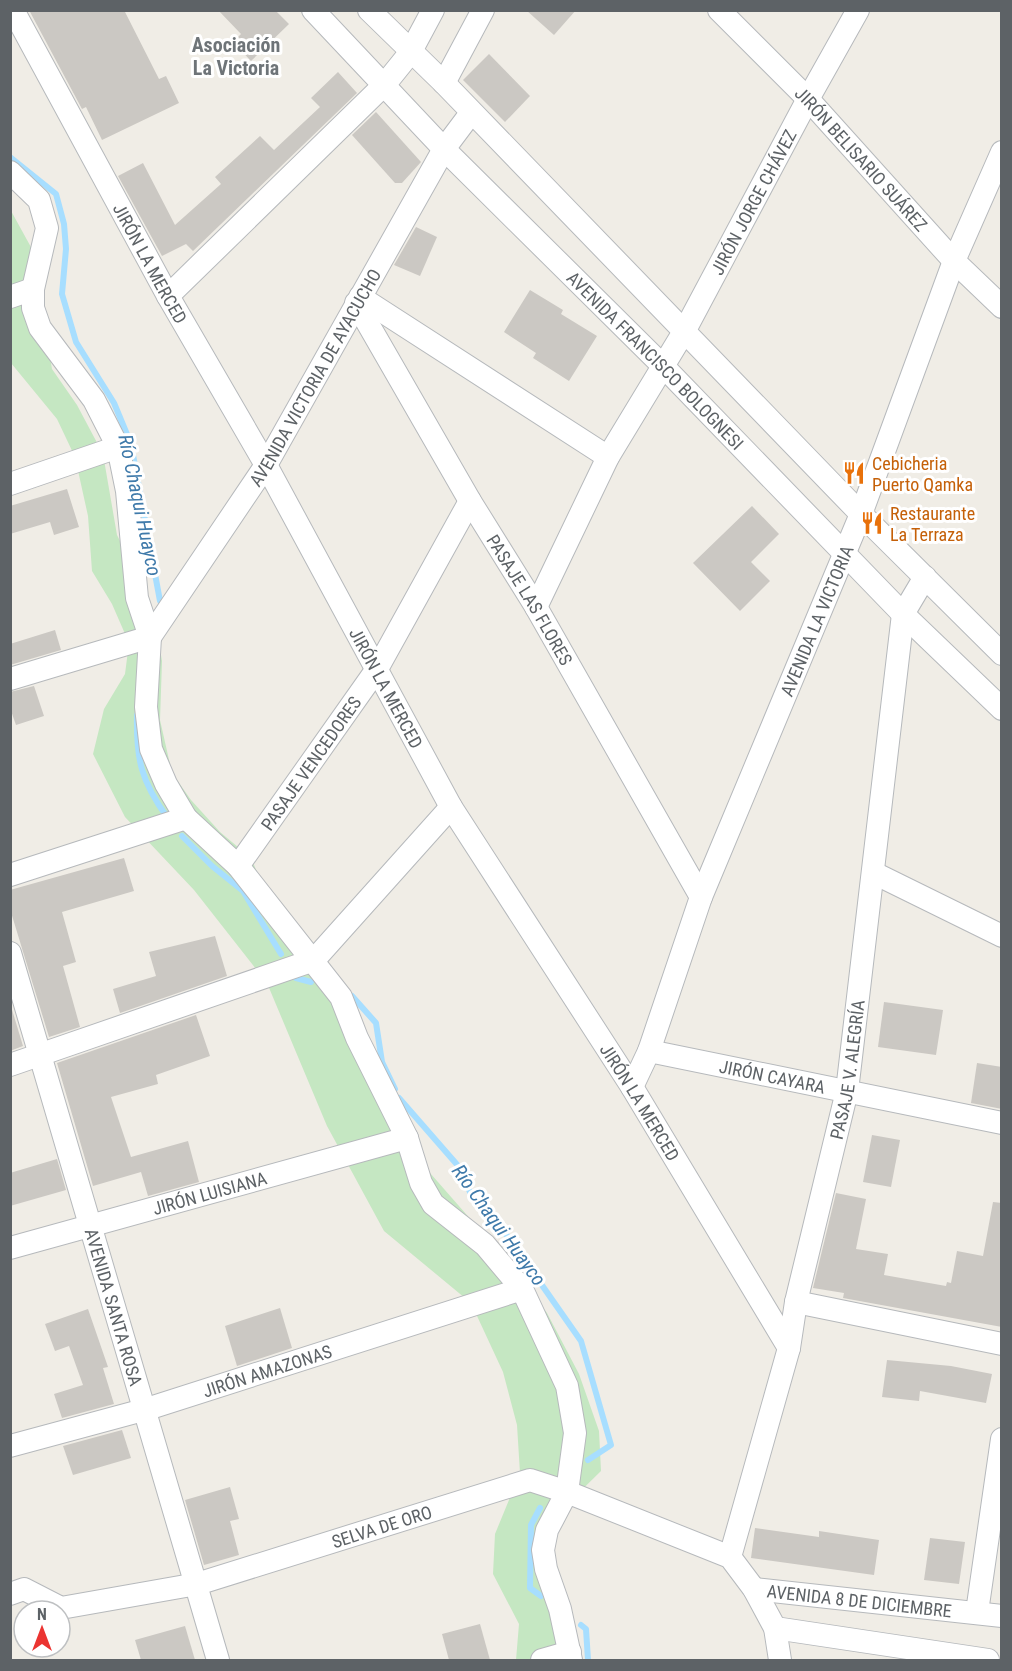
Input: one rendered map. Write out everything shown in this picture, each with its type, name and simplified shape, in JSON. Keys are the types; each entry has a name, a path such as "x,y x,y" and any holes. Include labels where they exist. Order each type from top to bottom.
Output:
{"street":[{"name":"JIRÓN LA MERCED","path":"13,10 168,296 266,465 451,807 632,1087 789,1348"},
{"name":"AVENIDA FRANCISCO BOLOGNESI","path":"313,10 444,148 662,365 903,614 1002,709"},
{"path":"369,10 410,53 444,83 861,514 1002,654"},
{"path":"168,296 385,84 410,53 433,10"},
{"path":"444,83 483,10"},
{"name":"JIRÓN BELISARIO SUÁREZ","path":"720,10 808,99 954,261 1002,307"},
{"name":"JIRÓN JORGE CHÁVEZ","path":"536,607 608,457 685,330 858,10"},
{"name":"AVENIDA VICTORIA DE AYACUCHO","path":"150,637 266,465 444,148 471,113"},
{"name":"AVENIDA LA VICTORIA","path":"632,1087 649,1051 701,897 861,514 954,261 1002,152"},
{"path":"10,172 39,200 47,228 33,289 33,308 40,328 94,400 118,447 127,491 137,598 150,637 146,707 151,749 166,784 186,818 238,866 341,997 357,1038 407,1138 421,1183 433,1204 484,1245 522,1289 567,1386 575,1433 567,1492 547,1530 543,1550 546,1569 560,1609 571,1656 542,1660"},
{"path":"10,297 33,289"},
{"path":"358,300 608,457"},
{"name":"PASAJE LAS FLORES","path":"358,300 470,501 536,607 701,897"},
{"path":"10,483 118,447"},
{"name":"PASAJE VENCEDORES","path":"238,866 377,669 470,501"},
{"name":"PASAJE V. ALEGRÍA","path":"730,1557 789,1348 796,1302 846,1091 874,873 903,614 925,577"},
{"path":"10,679 150,637"},
{"path":"10,1065 314,960 451,807"},
{"path":"10,875 186,818"},
{"path":"874,873 1002,936"},
{"name":"AVENIDA SANTA ROSA","path":"10,952 147,1409 219,1660"},
{"name":"JIRÓN CAYARA","path":"649,1051 1002,1123"},
{"name":"JIRÓN LUISIANA","path":"10,1248 91,1223 407,1138"},
{"name":"JIRÓN AMAZONAS","path":"10,1446 147,1409 522,1289"},
{"path":"796,1302 1002,1344"},
{"path":"976,1612 1002,1439"},
{"name":"SELVA DE ORO","path":"10,1594 24,1589 61,1608 197,1584 530,1480 567,1492"},
{"path":"567,1492 730,1557"},
{"name":"AVENIDA 8 DE DICIEMBRE","path":"730,1557 754,1589 1002,1616"},
{"path":"754,1589 775,1628 780,1660"},
{"name":"AVENIDA 8 DE DICIEMBRE","path":"775,1628 988,1660"}],"green space":[{"path":"10,209 32,249 52,369 77,405 103,454 117,535 146,593 156,624 162,661 160,720 172,773 191,800 220,832 251,858 264,888 348,1025 388,1125 516,1271 547,1313 579,1374 599,1431 601,1471 543,1528 577,1660 516,1660 519,1624 493,1574 495,1534 520,1473 517,1425 503,1372 471,1303 384,1231 327,1126 267,983 194,890 125,817 93,754 104,709 125,674 129,643 112,604 92,571 88,516 75,457 57,419 11,363"}],"building":[{"path":"29,10 124,10 159,79 166,76 179,103 102,140 86,107 82,109"},
{"path":"218,10 275,10 289,24 251,61 233,42 241,34"},
{"path":"526,10 576,10 554,35"},
{"path":"489,54 530,96 505,122 463,80"},
{"path":"338,72 357,93 193,251 186,244 162,256 118,176 143,163 175,225 221,184 215,177 260,136 274,150 320,107 311,98"},
{"path":"376,112 421,162 402,183 395,183 352,135"},
{"path":"416,227 437,237 420,276 394,265"},
{"path":"530,290 563,310 561,314 597,336 569,381 533,358 536,353 504,332"},
{"path":"67,489 79,527 54,535 50,522 10,534 10,506"},
{"path":"752,506 779,534 751,562 770,581 740,611 693,563"},
{"path":"55,630 61,650 10,665 10,644"},
{"path":"34,686 44,716 16,725 10,708 10,692"},
{"path":"124,858 134,891 62,912 76,962 63,966 80,1027 49,1037 10,909 10,890"},
{"path":"215,936 227,976 120,1013 113,989 156,976 149,952"},
{"path":"884,1002 943,1010 936,1055 878,1047"},
{"path":"10,1003 23,1046 10,1051"},
{"path":"196,1015 210,1056 156,1075 158,1084 111,1097 131,1157 188,1141 199,1182 148,1196 141,1172 93,1186 57,1063"},
{"path":"977,1063 1002,1067 1002,1109 971,1103"},
{"path":"872,1135 900,1140 891,1187 863,1182"},
{"path":"57,1159 66,1190 10,1206 10,1173"},
{"path":"836,1193 866,1199 856,1249 888,1254 884,1275 946,1286 947,1282 951,1283 957,1251 983,1256 993,1202 1002,1203 1002,1327 843,1298 844,1293 813,1288"},
{"path":"280,1308 292,1348 237,1366 225,1326"},
{"path":"88,1309 108,1367 103,1368 114,1404 62,1418 54,1394 83,1385 69,1346 55,1351 45,1324"},
{"path":"887,1360 951,1366 992,1374 986,1403 920,1391 919,1401 882,1397"},
{"path":"122,1430 131,1458 73,1475 63,1446"},
{"path":"230,1487 239,1519 230,1521 239,1555 204,1565 185,1500"},
{"path":"755,1528 819,1537 819,1531 879,1540 874,1575 751,1558"},
{"path":"930,1538 965,1542 959,1584 924,1580"},
{"path":"480,1624 490,1660 449,1660 442,1634"},
{"path":"185,1626 195,1660 141,1660 135,1640"}],"waterway":[{"name":"Río Chaqui Huayco","path":"10,157 56,194 64,224 66,249 62,294 76,342 114,403 131,444 160,601"},
{"name":"Río Chaqui Huayco","path":"137,715 139,757 142,769 151,792 167,817"},
{"name":"Río Chaqui Huayco","path":"182,836 212,866 243,891 281,954"},
{"name":"Río Chaqui Huayco","path":"296,978 311,982"},
{"name":"Río Chaqui Huayco","path":"352,996 376,1023 382,1062 395,1089"},
{"name":"Río Chaqui Huayco","path":"399,1098 460,1168 470,1192 509,1238 581,1341 611,1445 588,1460"},
{"name":"Río Chaqui Huayco","path":"540,1508 531,1525 530,1588 541,1596"},
{"name":"Río Chaqui Huayco","path":"581,1625 586,1629 588,1660"}],"place":[{"name":"Cebicheria Puerto Qamka","path":"854,473"},
{"name":"Restaurante La Terraza","path":"872,523"}],"district":[{"name":"Asociación La Victoria","path":"236,56"}]}
